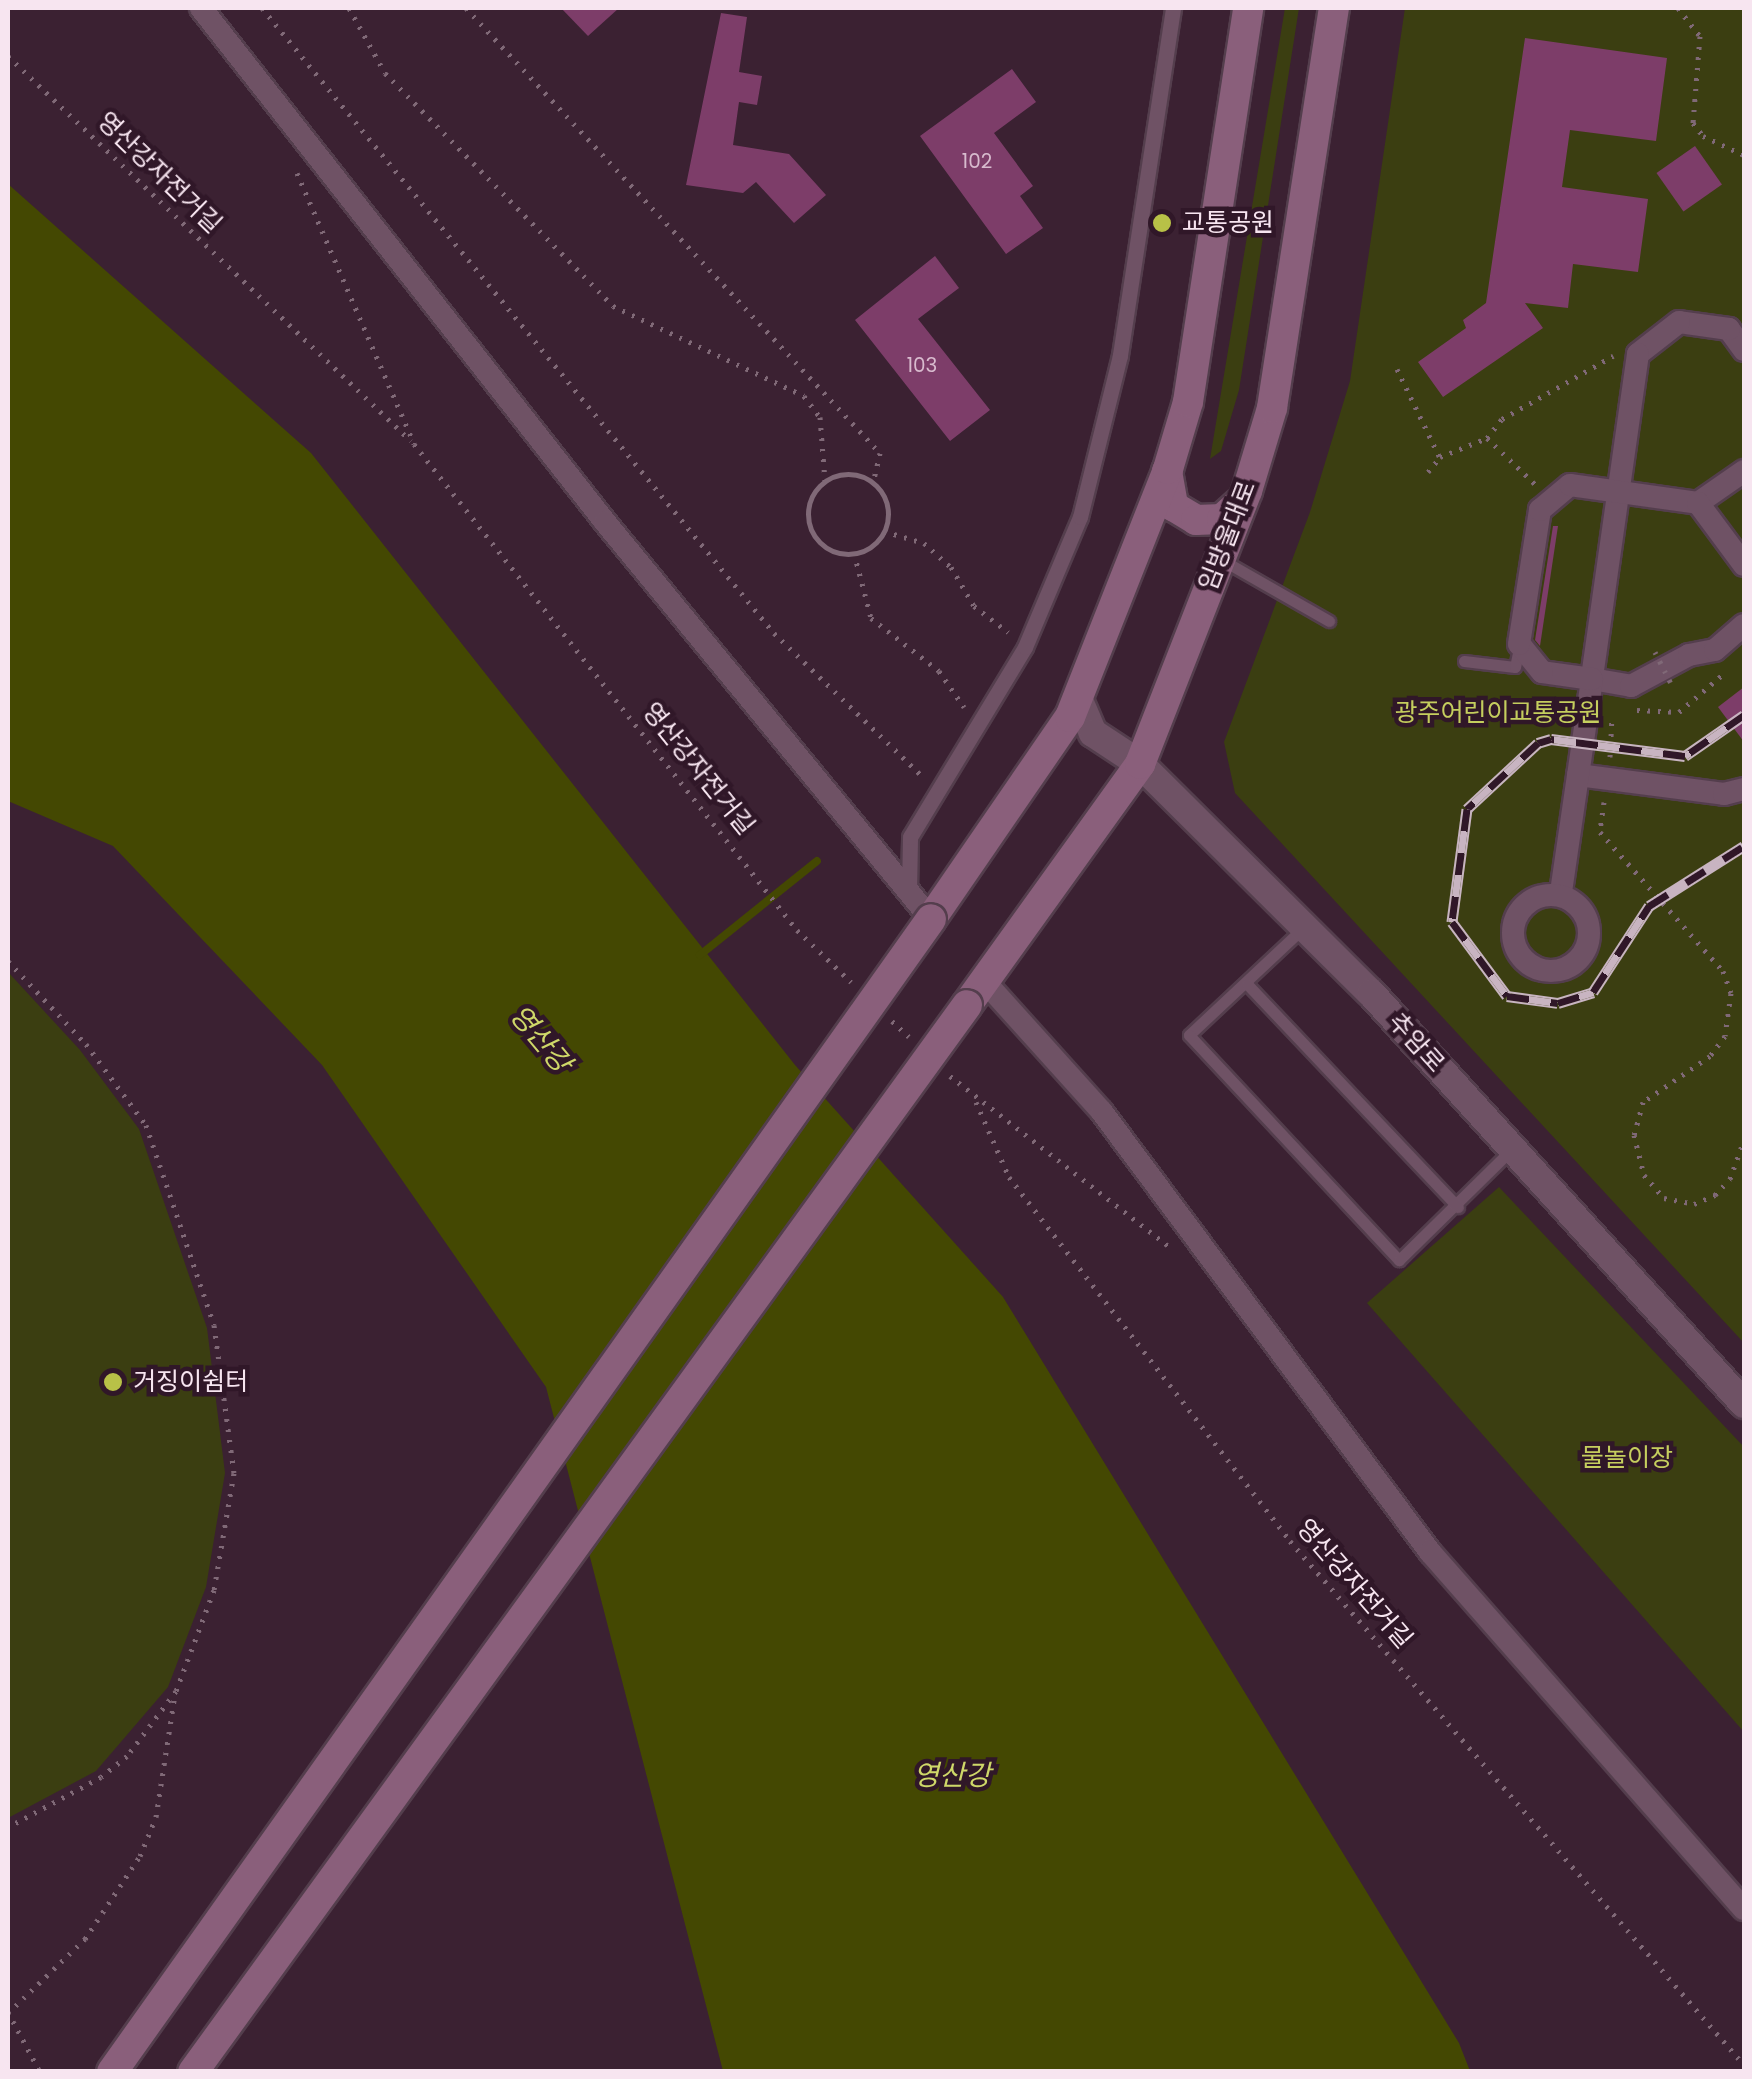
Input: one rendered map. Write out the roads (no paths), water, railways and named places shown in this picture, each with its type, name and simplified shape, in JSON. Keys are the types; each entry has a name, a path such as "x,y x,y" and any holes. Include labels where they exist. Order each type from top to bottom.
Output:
{"main road":[{"path":"112,2072 931,919 1078,698 1168,468 1188,402 1248,8"},
{"name":"임방울대로","path":"193,2072 1140,764 1247,491 1272,408 1334,8"},
{"path":"1168,468 1167,494 1196,520 1222,519 1247,491"}],"street":[{"path":"201,8 593,507 931,919"},
{"path":"909,892 910,837 1028,640 1080,517 1104,433 1173,8"},
{"path":"1561,892 1638,354 1678,322 1729,330 1744,350"},
{"path":"1744,472 1698,503 1570,485 1540,510 1519,644 1542,672 1631,686 1689,655 1715,650 1744,625"},
{"path":"1698,503 1741,554"},
{"name":"추암로","path":"1078,698 1093,733 1140,764 1305,926 1744,1404"},
{"path":"1578,775 1724,794 1744,789"},
{"path":"976,994 1102,1112 1430,1552 1744,1908"}],"lane":[{"path":"1221,559 1328,622"},
{"path":"1464,662 1515,667 1519,644"},
{"path":"1305,926 1189,1035 1398,1260 1458,1208 1511,1150"},
{"path":"1247,984 1458,1208"}],"water":[{"name":"영산강","path":"8,184 311,453 795,1065 1003,1297 1459,2043 1470,2071 723,2071 546,1387 322,1065 113,846 8,801"}],"waterway":[{"path":"700,955 817,861"}],"railway":[{"path":"1744,715 1685,756 1551,739 1538,743 1467,809 1452,922 1507,996 1558,1003 1593,992 1649,906 1744,846"}],"place":[{"name":"교통공원","path":"1162,223"},
{"name":"거징이쉼터","path":"113,1382"}],"park label":[{"name":"광주어린이교통공원","path":"1498,713"},
{"name":"물놀이장","path":"1627,1458"}]}
